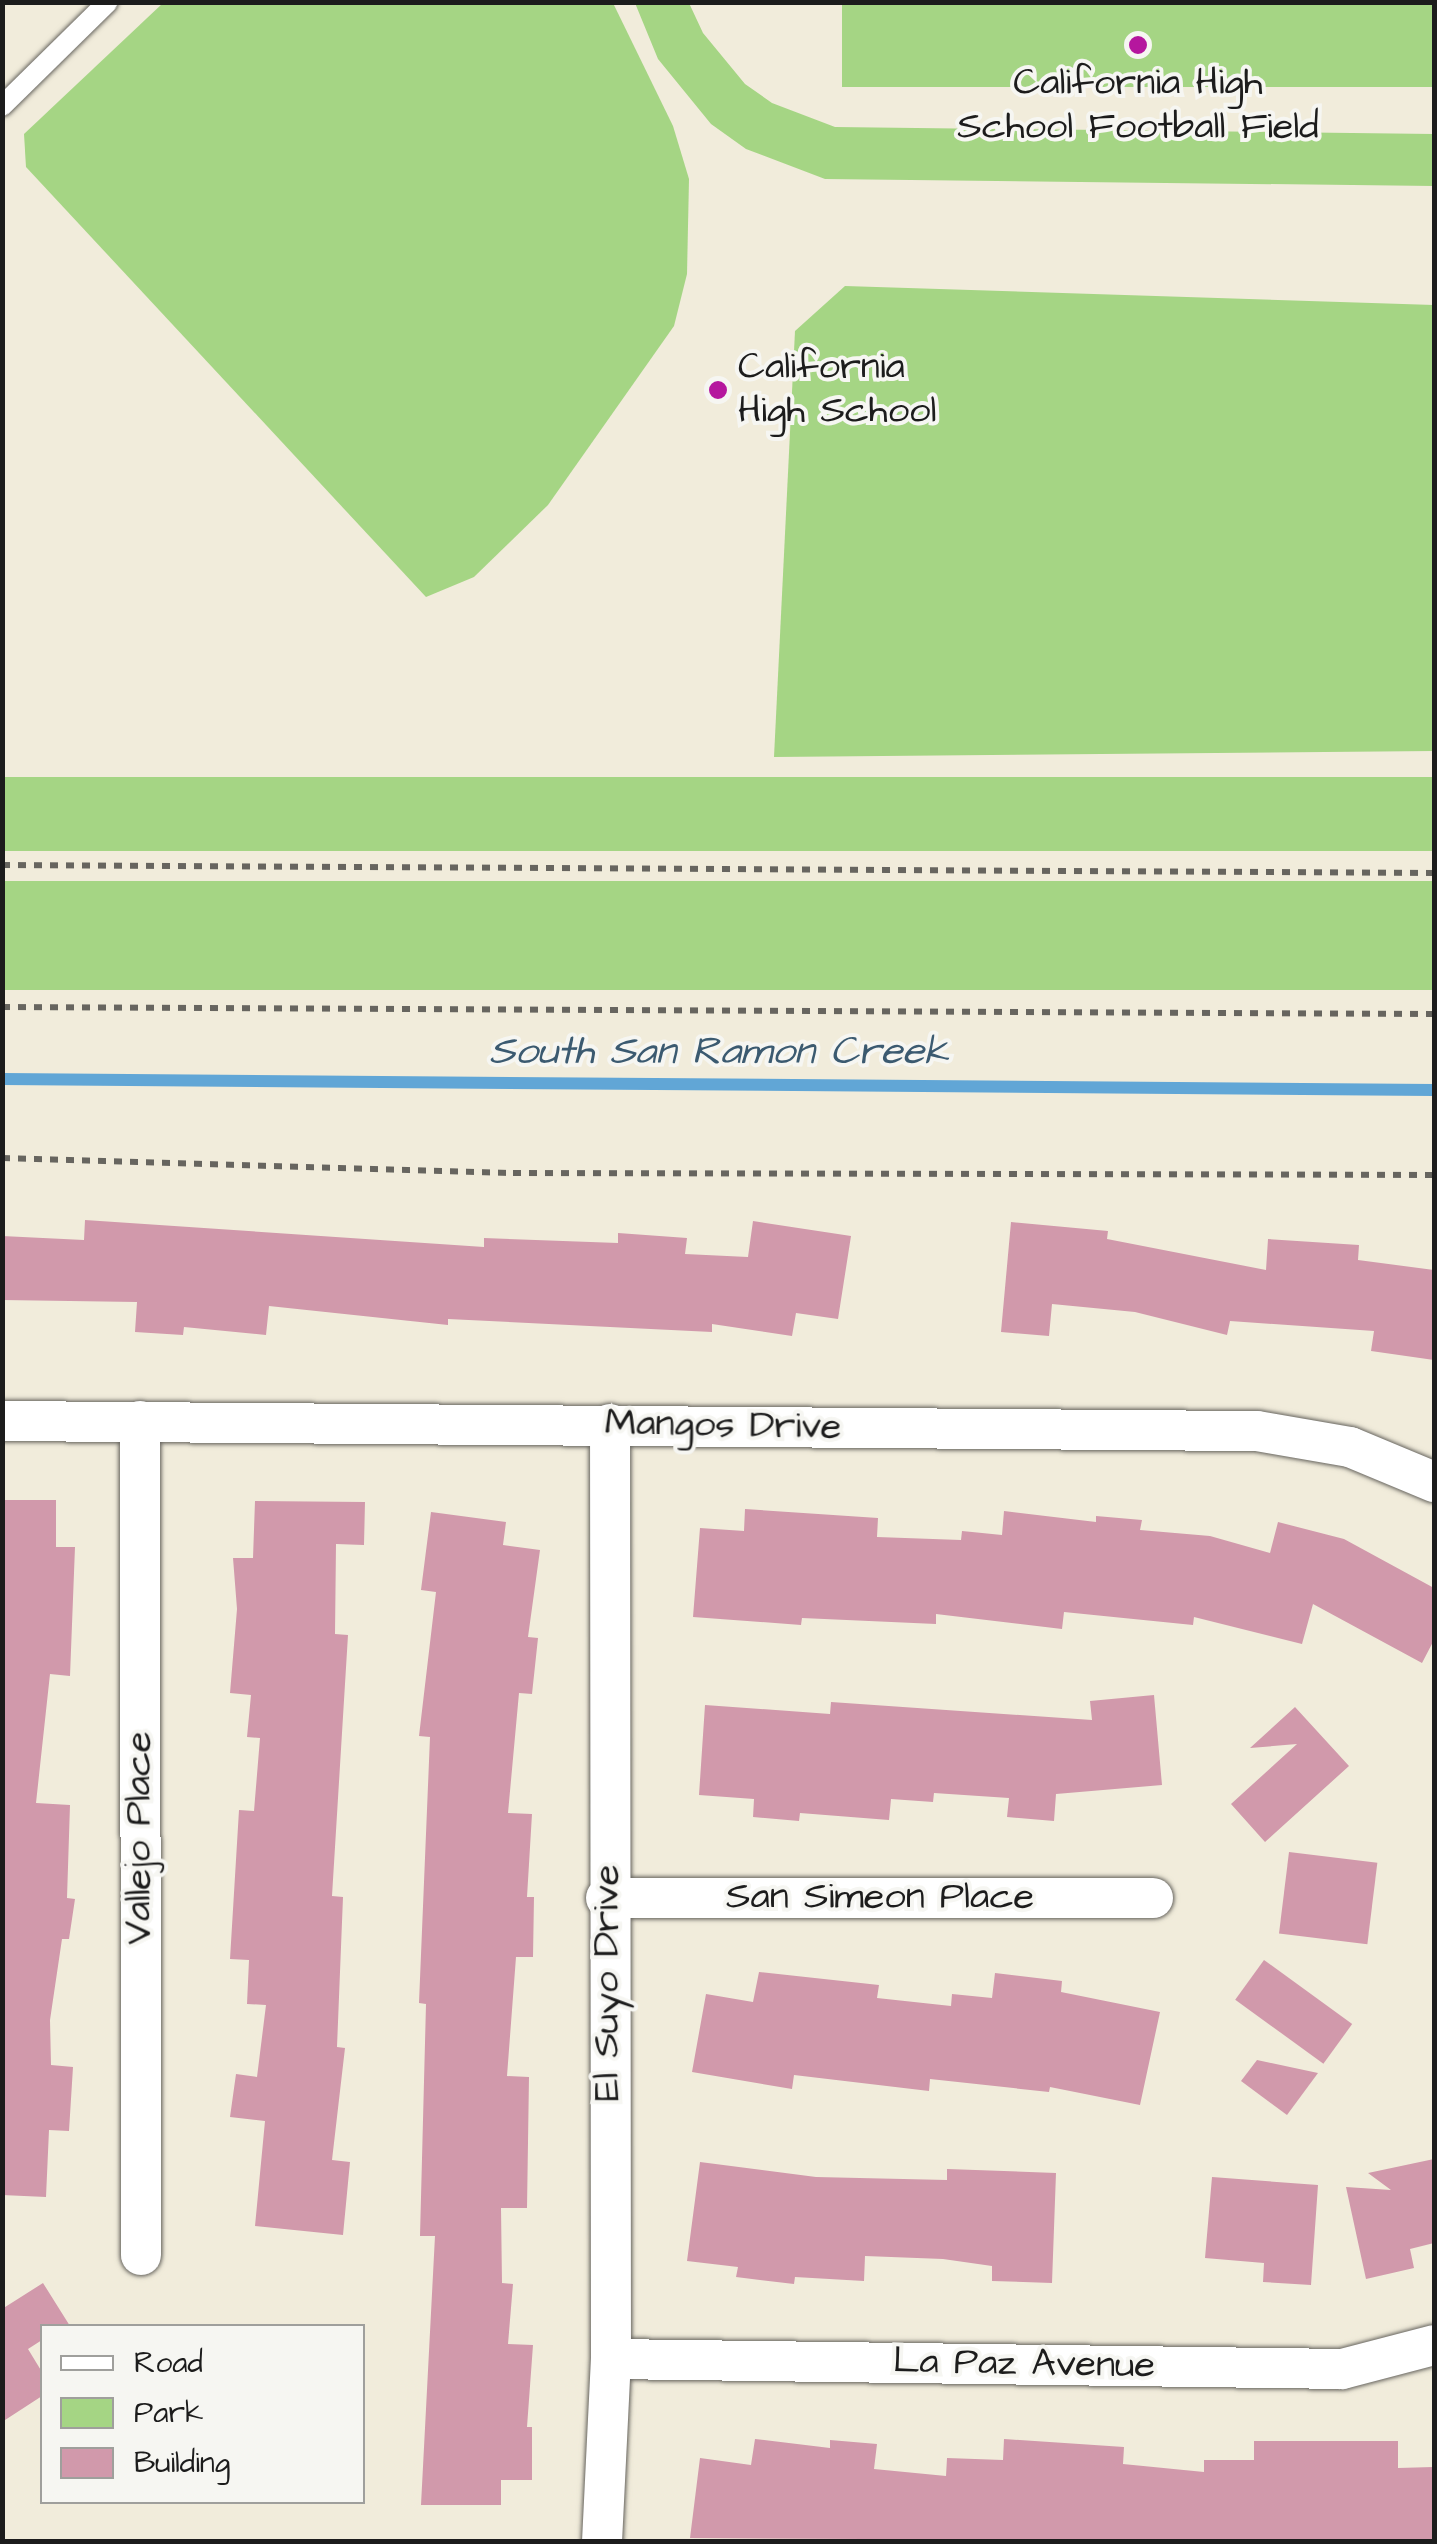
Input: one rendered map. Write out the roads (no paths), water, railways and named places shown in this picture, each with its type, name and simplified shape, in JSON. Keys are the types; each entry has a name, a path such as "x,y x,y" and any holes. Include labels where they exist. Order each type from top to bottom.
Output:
{"street":[{"name":"Mangos Drive","path":"2,1421 1258,1432 1350,1448 1434,1482"},
{"name":"Vallejo Place","path":"140,1421 141,2254"},
{"name":"El Suyo Drive","path":"602,2542 611,2359 606,1898 610,1424"},
{"name":"San Simeon Place","path":"606,1898 1154,1898"},
{"name":"La Paz Avenue","path":"611,2359 1342,2369 1434,2345"}],"lane":[{"path":"2,106 108,2"}],"waterway":[{"name":"South San Ramon Creek","path":"2,1079 1434,1090"}],"place":[{"name":"California High School Football Field","path":"1138,45"},
{"name":"California High School","path":"718,390"}]}
